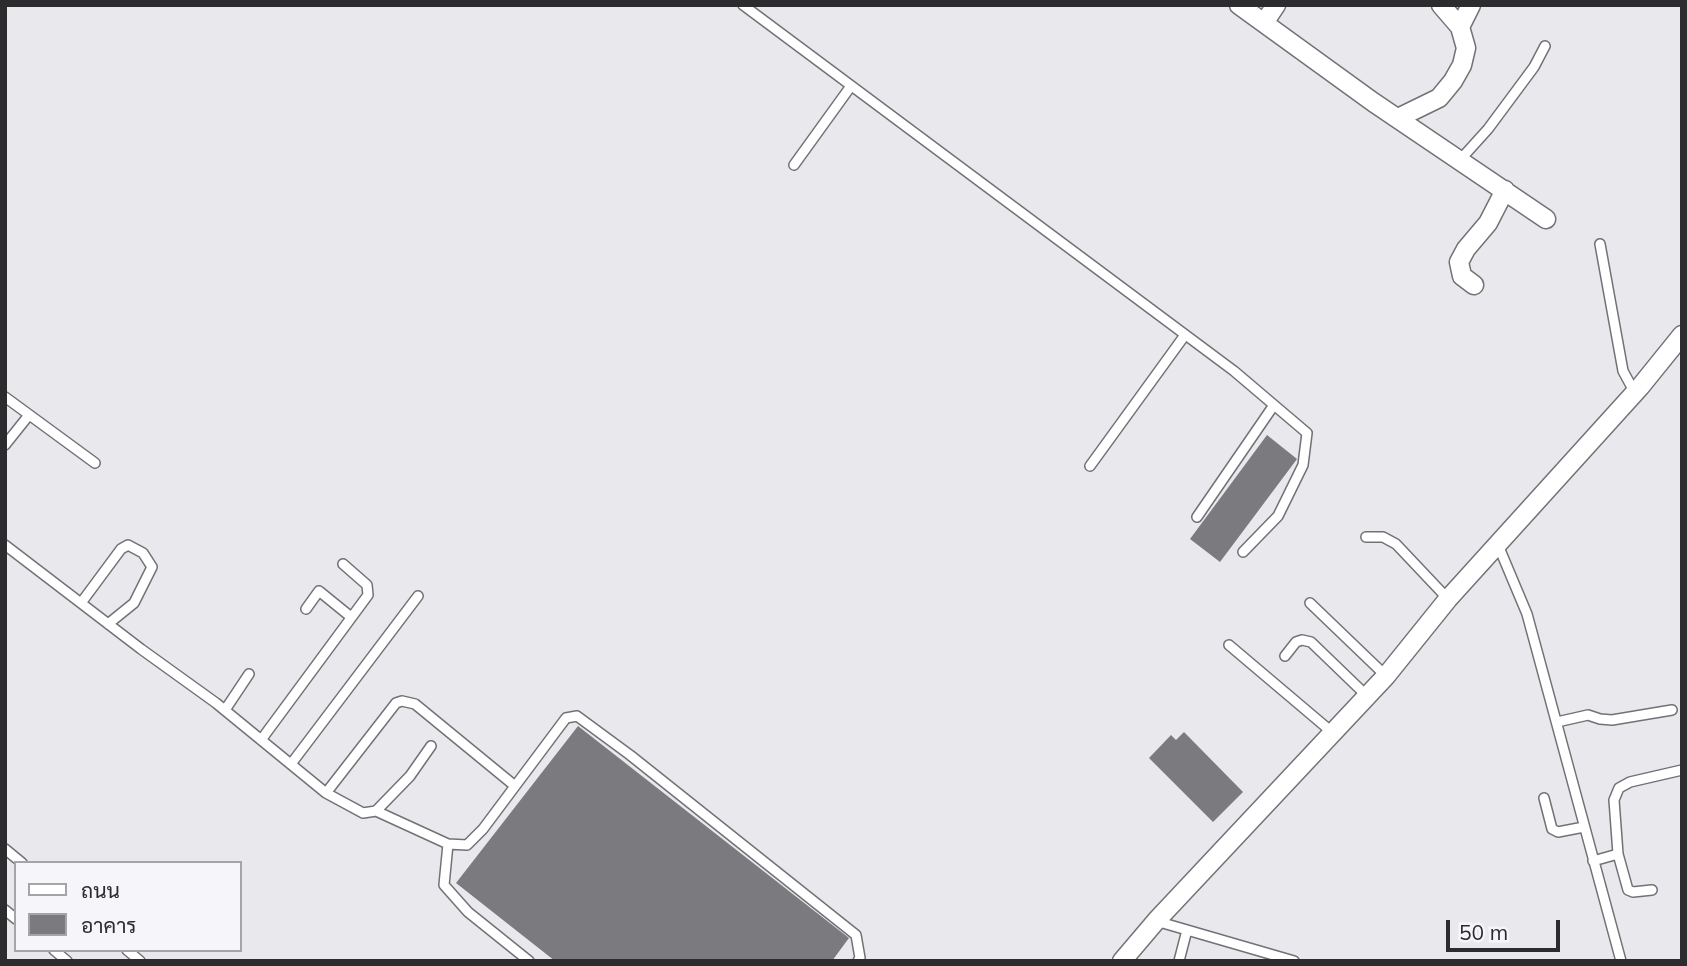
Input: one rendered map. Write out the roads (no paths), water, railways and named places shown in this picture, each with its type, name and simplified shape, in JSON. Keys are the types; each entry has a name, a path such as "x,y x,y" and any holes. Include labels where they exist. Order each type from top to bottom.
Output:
{"street":[{"path":"1239,5 1546,219"},
{"path":"1264,23 1276,5"},
{"path":"1398,118 1439,98 1462,65 1466,51 1460,27 1441,5"},
{"path":"1460,27 1471,5"},
{"path":"1474,285 1462,276 1459,262 1466,249 1488,223 1505,190"},
{"path":"1122,961 1156,921 1386,676 1448,599 1638,390 1682,335"}],"lane":[{"path":"743,5 1185,335 1307,433 1303,465 1278,516 1243,552"},
{"path":"1460,160 1488,130 1534,67 1545,46"},
{"path":"794,165 851,86"},
{"path":"1600,244 1623,370 1638,390"},
{"path":"1090,466 1185,335"},
{"path":"5,397 95,463"},
{"path":"1197,517 1275,405"},
{"path":"5,445 29,415"},
{"path":"1366,537 1384,537 1396,544 1448,599"},
{"path":"5,545 225,710 326,793 363,813 376,811 448,844 467,845 483,829 566,718 577,716 856,935 860,958 858,961"},
{"path":"80,603 121,549 128,545 143,553 152,567 134,603 108,624"},
{"path":"1498,545 1527,614 1620,961"},
{"path":"261,740 368,595 366,585 343,564"},
{"path":"306,609 319,591 352,617"},
{"path":"291,764 418,596"},
{"path":"1310,603 1386,676"},
{"path":"1285,656 1296,642 1311,642 1367,696"},
{"path":"1229,645 1333,733"},
{"path":"225,710 249,674"},
{"path":"326,793 396,703 402,701 415,705 515,786"},
{"path":"1557,722 1588,715 1612,720 1672,710"},
{"path":"376,811 410,776 431,746"},
{"path":"1652,890 1628,890 1618,854 1614,800 1619,788 1630,782 1682,770"},
{"path":"1544,798 1552,829 1555,831 1584,827"},
{"path":"448,844 444,885 468,912 530,961"},
{"path":"5,849 20,861"},
{"path":"1593,861 1618,854"},
{"path":"1156,921 1294,961"},
{"path":"1179,961 1187,930"}]}
